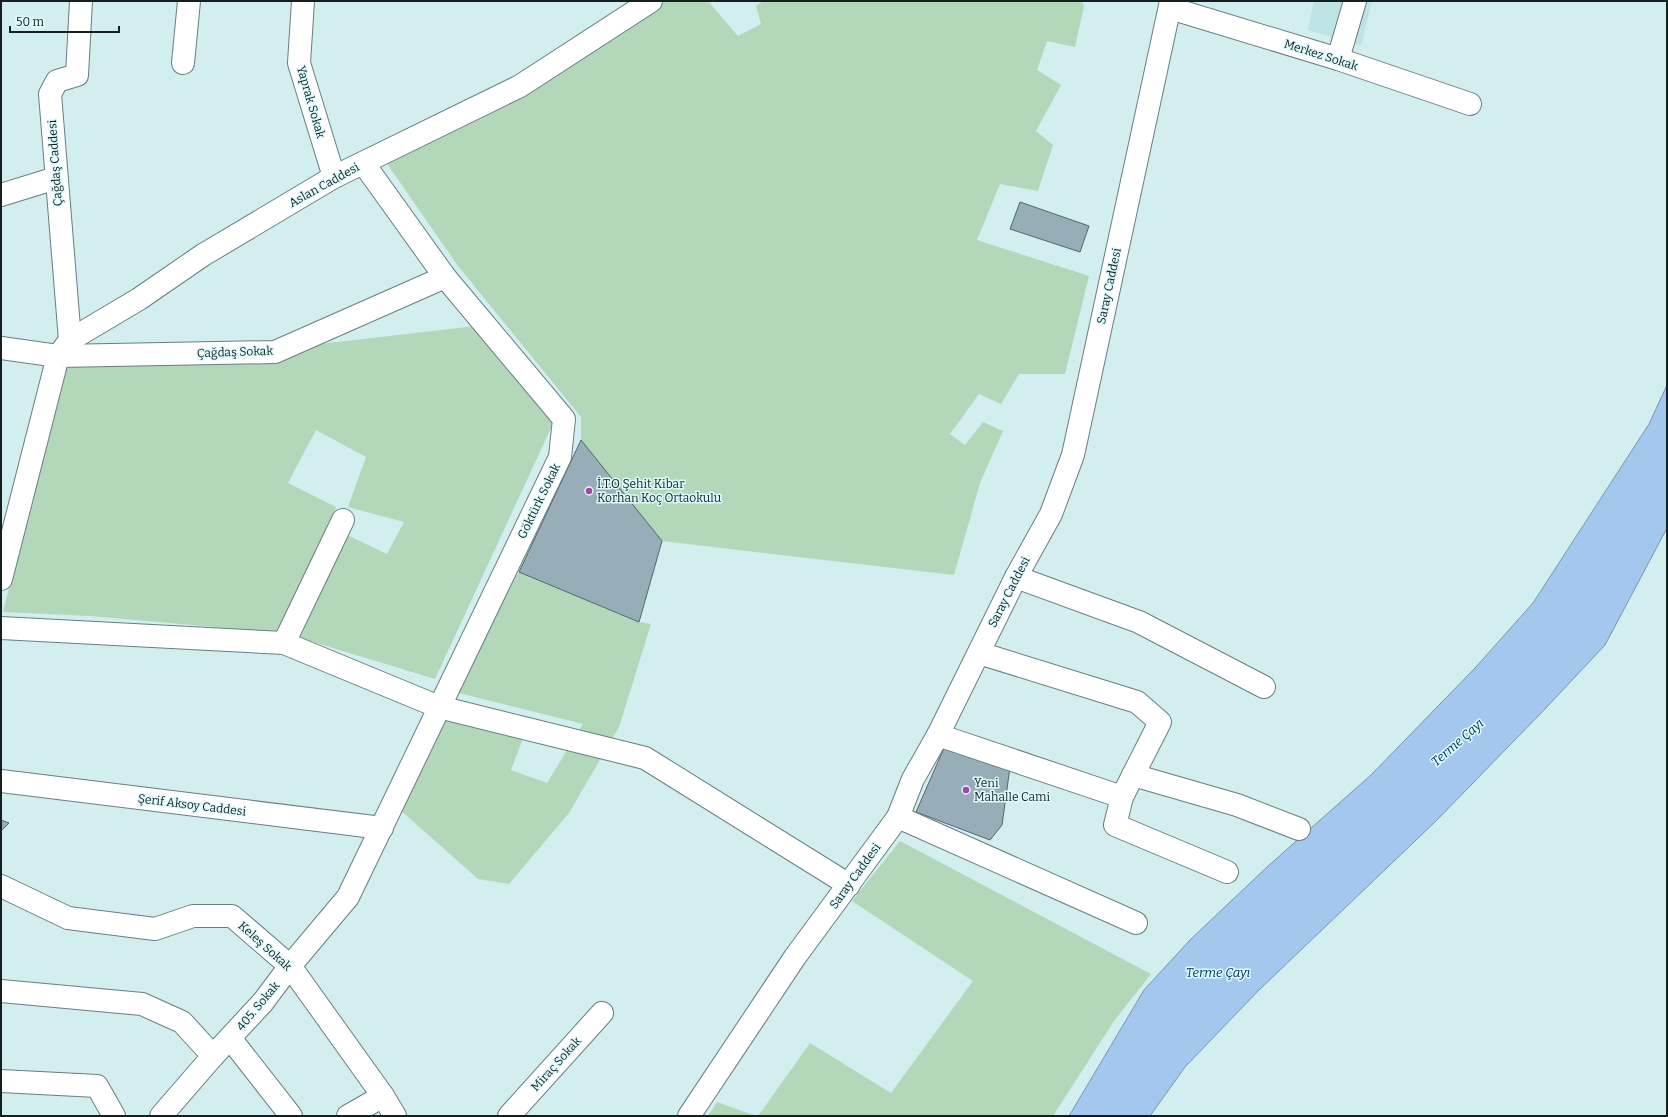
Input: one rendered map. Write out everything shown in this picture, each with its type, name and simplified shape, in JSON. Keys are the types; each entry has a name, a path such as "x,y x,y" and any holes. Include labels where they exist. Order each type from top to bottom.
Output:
{"street":[{"name":"Çağdaş Caddesi","path":"1,579 64,348 56,178 50,94 57,81 77,75 81,1"},
{"path":"183,63 189,1"},
{"name":"Yaprak Sokak","path":"303,1 299,63 334,177"},
{"name":"Aslan Caddesi","path":"64,348 203,256 334,177 364,164 520,86 651,1"},
{"path":"1338,59 1355,1"},
{"name":"Merkez Sokak","path":"1170,4 1470,104"},
{"name":"Saray Caddesi","path":"689,1116 795,957 898,817 913,779 938,735 1016,577 1051,514 1073,455 1170,4"},
{"name":"Göktürk Sokak","path":"364,164 445,277 564,419 560,457 382,828"},
{"path":"1,196 56,178"},
{"name":"Çağdaş Sokak","path":"64,348 275,352 445,277"},
{"path":"1,348 64,348"},
{"path":"284,643 343,520"},
{"path":"1016,577 1139,622 1264,687"},
{"path":"1,628 284,643 440,707 645,758 849,885"},
{"path":"979,653 1137,702 1160,722 1122,797 1115,825 1227,872"},
{"path":"938,735 1122,797"},
{"path":"1133,775 1237,805 1300,829"},
{"name":"Şerif Aksoy Caddesi","path":"1,781 382,828"},
{"path":"898,817 1136,923"},
{"name":"405. Sokak","path":"162,1116 213,1056 263,1002 290,966 348,897 382,828"},
{"name":"Keleş Sokak","path":"1,886 68,918 155,929 193,916 232,916 290,966 383,1096 395,1116"},
{"path":"1,991 142,1004 182,1022 213,1056"},
{"name":"Miraç Sokak","path":"509,1116 602,1013"},
{"path":"230,1038 291,1116"},
{"path":"1,1081 97,1086 114,1116"},
{"path":"348,1116 383,1096"}],"shaded area":[{"path":"1314,1 1372,1 1361,46 1308,30"}],"green space":[{"path":"655,1 708,1 738,36 761,24 756,6 763,1 1082,1 1084,6 1075,47 1047,41 1037,70 1061,85 1036,131 1053,145 1038,191 1000,184 977,240 1089,276 1065,374 1019,374 1001,404 979,394 950,434 965,445 983,422 1003,431 980,483 954,575 662,541 581,440 581,417 458,266 381,155"},
{"path":"476,326 557,415 435,679 300,638 347,535 387,554 404,522 348,507 366,457 316,430 288,483 336,507 280,633 91,616 3,612 68,353 276,349"},
{"path":"519,572 639,622 651,624 619,727 569,813 509,884 478,879 398,808 450,709 527,728 511,770 547,783 583,724 455,692 496,604"},
{"path":"900,841 1151,974 1114,1021 1053,1116 758,1116 810,1043 891,1093 973,981 852,901"},
{"path":"717,1102 756,1116 708,1116"}],"water":[{"name":"Terme Çayı","path":"1667,385 1667,528 1605,645 1436,821 1258,991 1185,1067 1150,1116 1069,1116 1144,990 1190,940 1267,867 1371,775 1475,668 1533,603 1649,424"}],"building":[{"path":"1020,202 1089,226 1080,252 1010,229"},
{"name":"İ.T.O Şehit Kibar Korhan Koç Ortaokulu","path":"581,440 662,541 639,622 519,572"},
{"name":"Yeni Mahalle Cami","path":"944,748 1010,767 1002,825 990,840 916,812"},
{"path":"1,820 9,823 1,831"}],"place":[{"name":"İ.T.O Şehit Kibar Korhan Koç Ortaokulu","path":"589,491"},
{"name":"Yeni Mahalle Cami","path":"966,790"}]}
